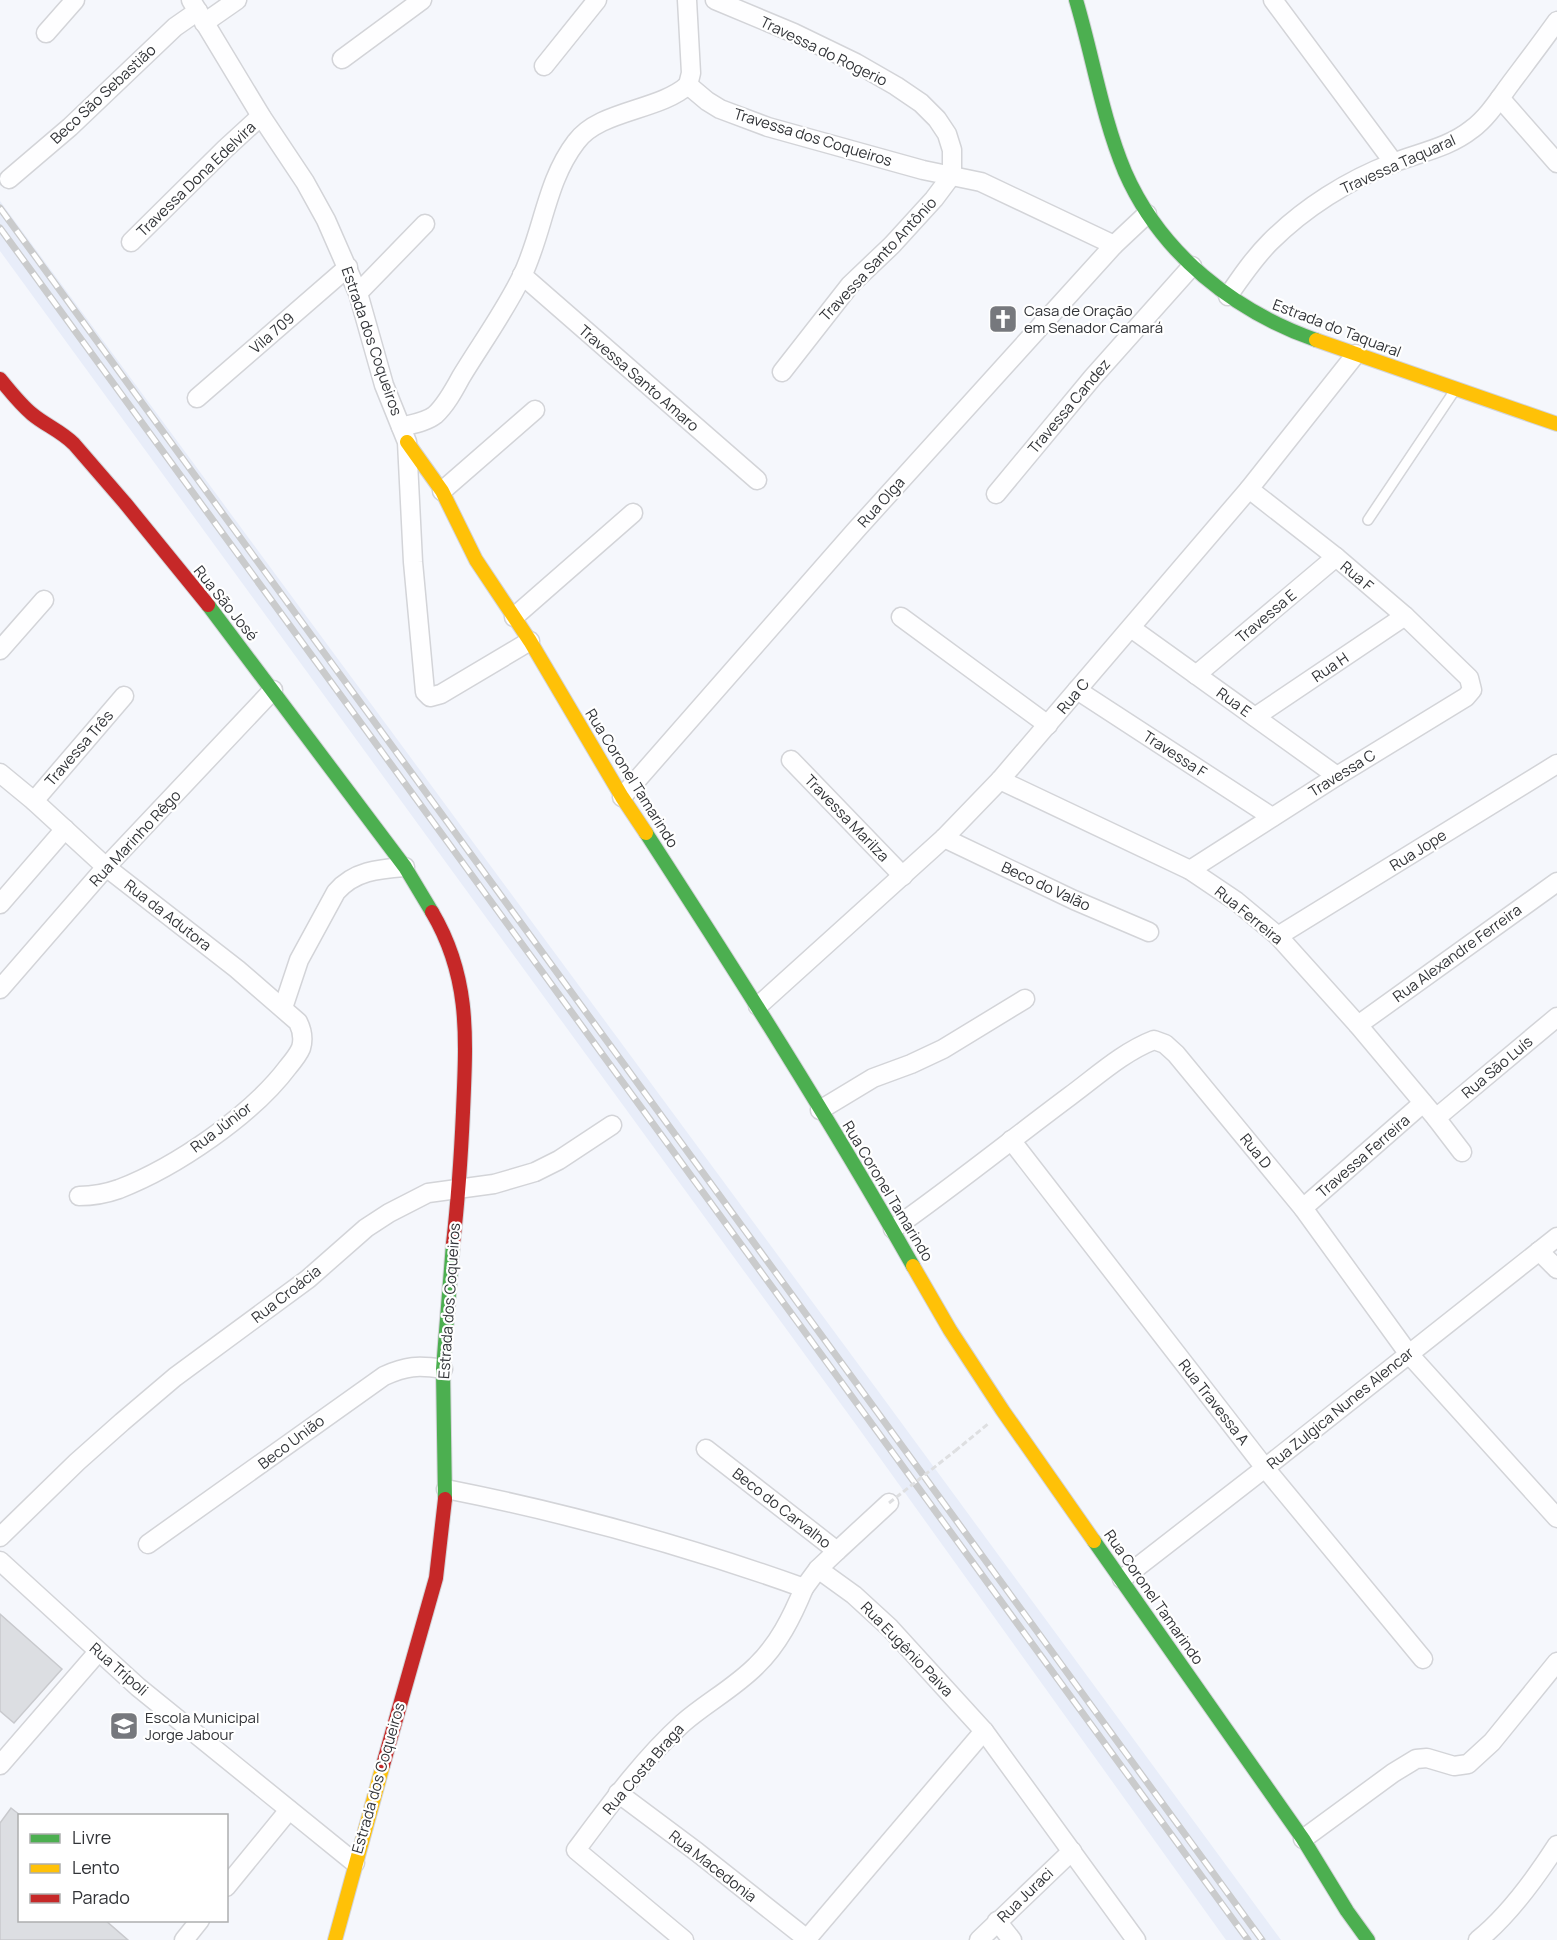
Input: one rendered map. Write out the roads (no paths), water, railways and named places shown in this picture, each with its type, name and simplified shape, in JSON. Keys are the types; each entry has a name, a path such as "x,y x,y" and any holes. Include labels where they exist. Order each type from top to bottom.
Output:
{"street":[{"path":"46,33 75,0"},
{"path":"197,11 237,0"},
{"path":"342,59 422,0"},
{"path":"544,66 597,0"},
{"path":"404,434 435,415 453,391 522,275 561,165 577,139 595,126 672,96 688,86 691,73 687,0"},
{"name":"Travessa do Rogerio","path":"715,0 794,33 856,63 921,103 937,119 947,134 952,150 952,175"},
{"name":"Estrada do Taquaral","path":"1076,0 1125,171 1147,214 1192,266 1228,296 1288,330 1557,424"},
{"path":"1273,0 1394,163"},
{"name":"Estrada dos Coqueiros","path":"197,11 261,116 305,182 326,220 358,293 384,385 404,434 425,692 430,697 441,694 530,641"},
{"name":"Beco São Sebastião","path":"0,162 10,178 70,127 159,41 197,11"},
{"name":"Travessa Taquaral","path":"1228,296 1270,242 1331,194 1361,177 1394,163 1431,152 1473,128 1500,98 1557,21"},
{"name":"Travessa dos Coqueiros","path":"688,86 720,109 768,128 924,170 981,182 1114,245"},
{"path":"1500,98 1557,163"},
{"name":"Travessa Dona Edelvira","path":"131,242 261,116"},
{"name":"Travessa Santo Antônio","path":"782,372 850,285 915,221 952,175"},
{"name":"Rua Olga","path":"622,797 856,530 1114,245 1147,214"},
{"path":"358,293 425,224"},
{"name":"Travessa Candez","path":"996,494 1093,377 1192,266"},
{"name":"Vila 709","path":"196,398 348,267"},
{"name":"Travessa Santo Amaro","path":"522,275 757,480"},
{"name":"Rua C","path":"758,1005 944,838 1000,780 1249,489 1356,354"},
{"name":"Rua São José","path":"0,379 33,415 65,435 125,503 273,690 405,867"},
{"path":"442,491 535,410"},
{"name":"Rua Coronel Tamarindo","path":"404,434 442,491 476,560 530,641 622,797 758,1005 819,1110 893,1229 950,1330 1003,1411 1303,1839 1347,1911 1368,1940"},
{"name":"Rua F","path":"1249,489 1405,616 1460,669"},
{"path":"514,617 633,513"},
{"name":"Travessa E","path":"1196,675 1335,557"},
{"path":"0,650 44,600"},
{"name":"Rua H","path":"1255,717 1405,616"},
{"path":"901,617 1048,725"},
{"name":"Rua E","path":"1131,628 1337,776"},
{"name":"Travessa C","path":"1190,870 1466,697 1472,690 1472,683 1460,669"},
{"name":"Rua Marinho Rêgo","path":"0,989 106,867 273,690"},
{"name":"Travessa F","path":"1077,690 1272,817"},
{"name":"Travessa Três","path":"33,801 124,696"},
{"name":"Travessa Marilza","path":"791,760 903,876"},
{"name":"Rua Jope","path":"1278,936 1557,764"},
{"name":"Rua da Adutora","path":"0,773 106,867 237,969 283,1008"},
{"name":"Rua Ferreira","path":"1000,780 1190,870 1236,901 1278,936 1358,1025 1462,1152"},
{"path":"0,904 65,829"},
{"name":"Beco do Valão","path":"944,838 1074,900 1149,932"},
{"path":"283,1008 299,960 336,892 343,884 371,870 405,867"},
{"name":"Estrada dos Coqueiros","path":"335,1940 436,1578 446,1489 442,1369 459,1189 466,1038 463,1001 456,967 442,931 405,867"},
{"name":"Rua Alexandre Ferreira","path":"1358,1025 1557,882"},
{"path":"819,1110 873,1078 943,1049 1025,999"},
{"name":"Rua Júnior","path":"79,1196 102,1195 146,1177 200,1146 258,1100 278,1080 301,1048 303,1032 298,1022 283,1008"},
{"name":"Rua São Luís","path":"1436,1118 1557,1017"},
{"name":"Rua D","path":"893,1229 939,1197 1126,1054 1155,1040 1165,1044 1176,1054 1302,1208 1408,1353 1557,1518"},
{"name":"Travessa Ferreira","path":"1302,1208 1423,1103"},
{"name":"Rua Croácia","path":"0,1537 130,1414 175,1377 308,1279 366,1228 428,1193 494,1184 535,1172 559,1160 612,1125"},
{"name":"Rua Travessa A","path":"1011,1140 1265,1468 1423,1659"},
{"name":"Rua Zulgica Nunes Alencar","path":"1122,1579 1557,1236"},
{"path":"1539,1251 1557,1269"},
{"name":"Beco União","path":"148,1544 384,1376 397,1370 419,1365 442,1369"},
{"name":"Beco do Carvalho","path":"706,1449 837,1551 818,1569"},
{"path":"446,1489 582,1518 804,1588 818,1569"},
{"path":"837,1551 889,1503"},
{"name":"Rua Trípoli","path":"0,1561 98,1652 355,1863"},
{"name":"Rua Eugênio Paiva","path":"818,1569 854,1595 890,1628 984,1731 1136,1940"},
{"name":"Rua Costa Braga","path":"684,1940 576,1850 618,1793 683,1723 756,1666 782,1634 804,1588"},
{"path":"0,1765 98,1652"},
{"path":"1303,1839 1393,1773 1416,1759 1427,1758 1454,1766 1468,1764 1492,1742 1557,1662"},
{"path":"806,1939 984,1731"},
{"name":"Rua Macedonia","path":"618,1793 698,1852 806,1939"},
{"path":"228,1885 289,1810"},
{"path":"1478,1940 1489,1932 1557,1845"},
{"name":"Rua Juraci","path":"979,1940 1072,1851"},
{"path":"184,1940 198,1922"},
{"path":"997,1922 1012,1940"}],"lane":[{"path":"1368,520 1456,389"}],"railway":[{"path":"0,208 1262,1940"},
{"path":"0,228 1248,1940"}],"place":[{"name":"Casa de Oração em Senador Camará","path":"1003,319"},
{"name":"Escola Municipal Jorge Jabour","path":"124,1726"}]}
